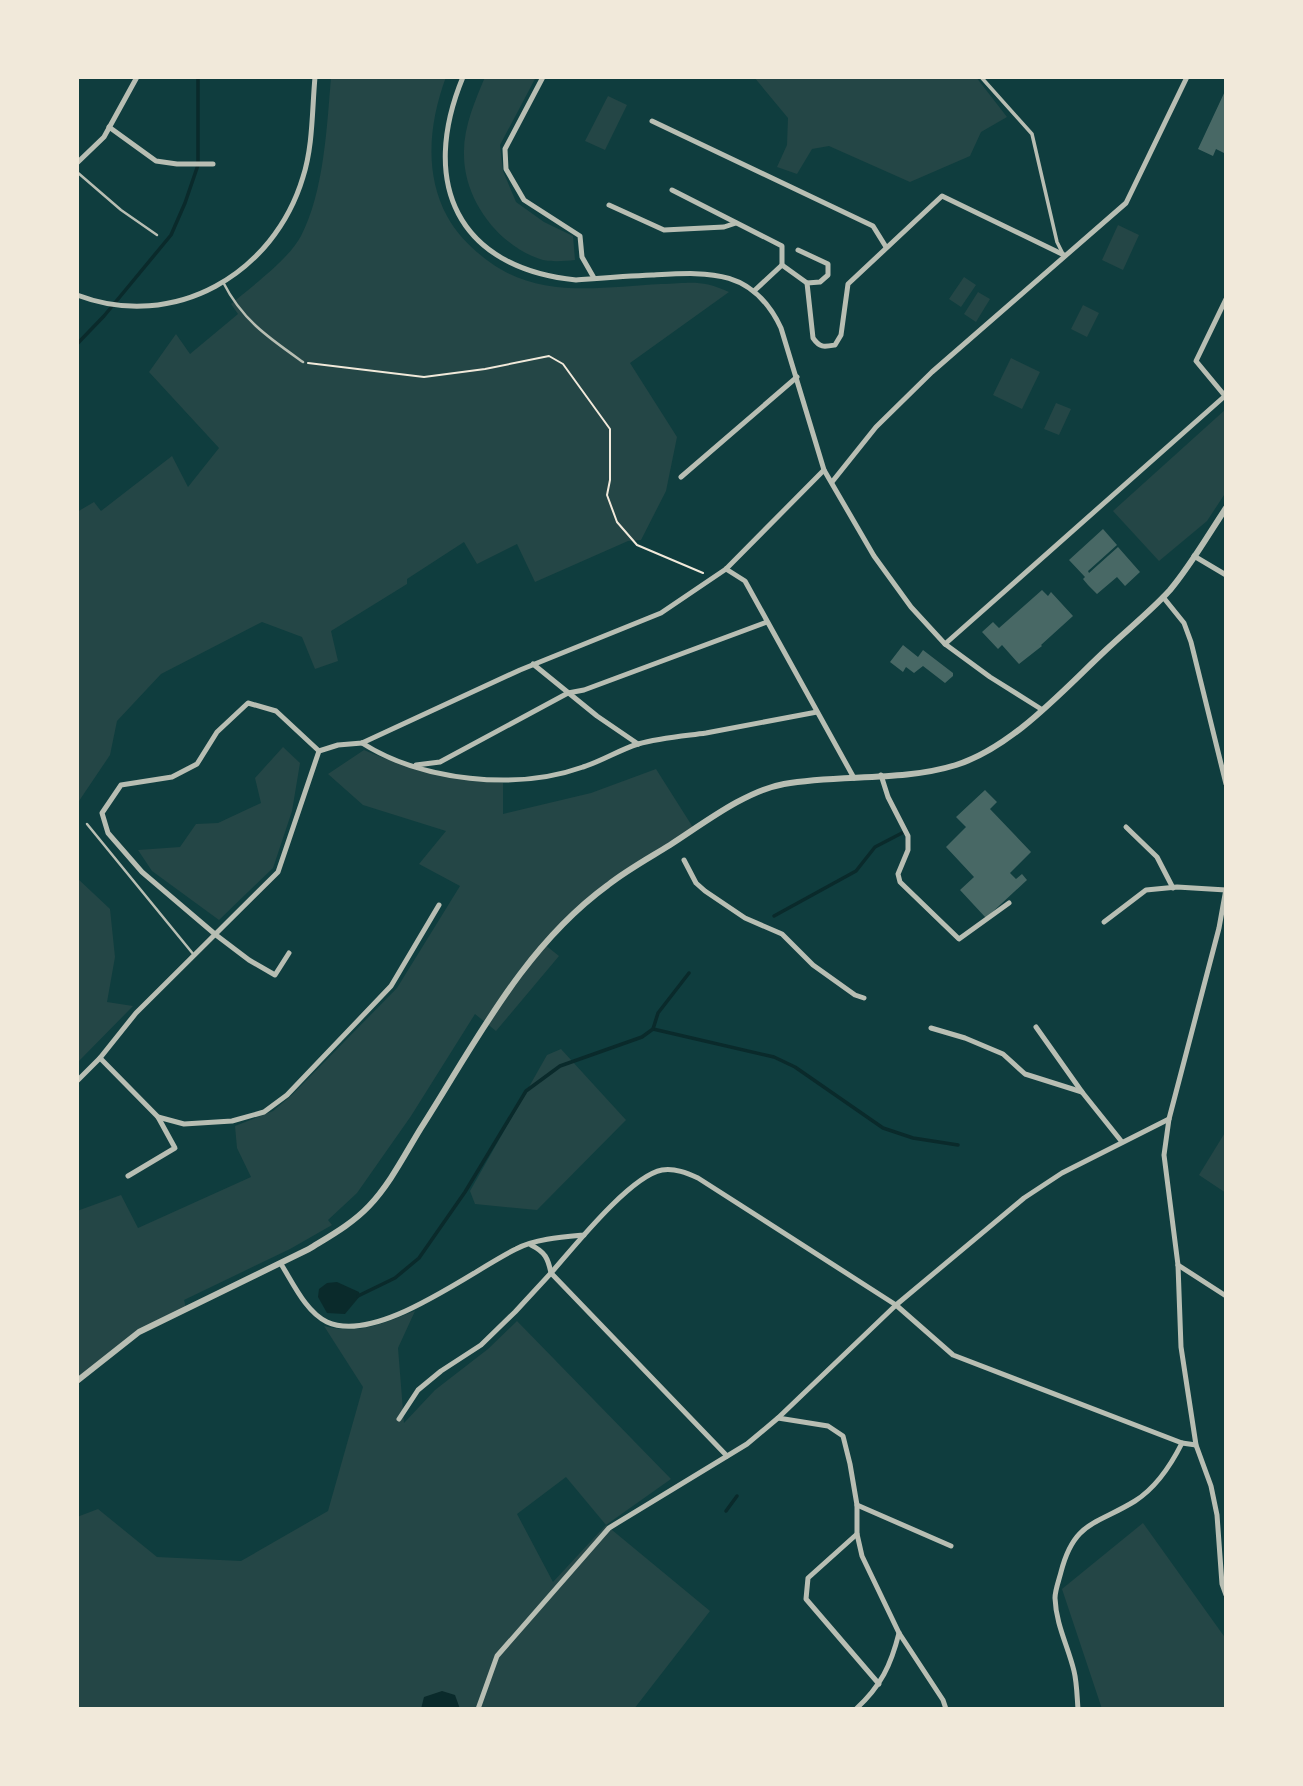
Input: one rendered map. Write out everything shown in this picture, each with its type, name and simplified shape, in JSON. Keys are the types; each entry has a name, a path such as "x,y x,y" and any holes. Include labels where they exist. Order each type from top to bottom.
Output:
{"street":[{"path":"77,163 104,137 137,77"},
{"path":"77,295 126,308 177,301 223,282 257,256 272,240 292,208 303,176 315,77"},
{"path":"463,77 448,121 444,147 445,173 458,215 474,237 495,255 519,267 559,278 710,273 733,280 754,291 774,313 797,377 824,470 874,556 911,607 945,644 989,677 1041,709"},
{"path":"543,77 505,149 506,169 524,200 580,236 582,257 594,278"},
{"path":"981,77 1032,134 1057,242 1064,255"},
{"path":"832,482 876,427 932,372 1126,203 1187,77"},
{"path":"652,121 873,226 886,247"},
{"path":"109,127 156,161 209,164"},
{"path":"673,190 782,246 782,265 754,291"},
{"path":"807,283 813,338 818,345 824,347 835,345 841,335 848,284 942,195 1064,255"},
{"path":"609,205 664,230 724,227 736,223"},
{"path":"782,265 807,283 820,282 828,275 828,264 798,250"},
{"path":"945,644 1225,395 1196,361 1226,299"},
{"path":"681,477 797,377"},
{"path":"319,751 338,745 362,743 533,664 661,613 726,569 824,470"},
{"path":"77,1381 139,1332 281,1264 334,1234 368,1207 496,1007 543,943 575,911 694,829 760,791 781,785 954,765 981,755 1041,709 1163,597 1226,508"},
{"path":"1194,556 1226,575"},
{"path":"726,569 745,581 854,778"},
{"path":"1163,597 1184,623 1188,633 1226,785"},
{"path":"410,766 440,762 568,693 584,691 767,622"},
{"path":"533,664 638,744"},
{"path":"289,953 275,975 249,960 142,872 108,833 102,813 121,785 172,778 197,764 217,732 248,704 276,711 319,751"},
{"path":"362,743 379,754 410,766 441,773 500,780 528,780 582,768 638,744 817,712"},
{"path":"77,1081 100,1058 136,1013 278,872 319,751"},
{"path":"881,775 888,797 908,836 908,850 898,874 900,882 917,900 959,939 1009,903"},
{"path":"1126,827 1157,857 1173,888"},
{"path":"684,860 696,883 705,891 745,918 782,934 813,965 855,995 864,998"},
{"path":"1104,922 1146,890 1226,889 1216,941 1169,1119 1164,1155 1178,1265 1181,1347 1196,1445 1217,1515 1222,1584 1226,1595"},
{"path":"158,1117 184,1124 232,1121 264,1112 287,1095 391,986 439,905"},
{"path":"1036,1027 1122,1143"},
{"path":"931,1028 1003,1054 1026,1074 1082,1092"},
{"path":"100,1058 158,1117 176,1148 128,1176"},
{"path":"478,1709 497,1656 609,1528 747,1444 778,1418 896,1305 1024,1198 1062,1173 1169,1119"},
{"path":"399,1419 418,1390 481,1345 639,1181 661,1171 686,1172 896,1305 953,1355 1182,1443 1196,1445"},
{"path":"281,1264 318,1317 340,1326 363,1326 407,1310 519,1247 560,1237 584,1236"},
{"path":"530,1245 545,1253 551,1273 727,1455"},
{"path":"1178,1265 1226,1296"},
{"path":"778,1418 828,1426 843,1436 857,1505 857,1534 862,1556 899,1633 943,1700 946,1709"},
{"path":"1078,1709 1074,1672 1058,1624 1055,1595 1063,1564 1077,1534 1136,1500 1155,1484 1172,1463 1182,1443"},
{"path":"857,1505 951,1546"},
{"path":"857,1534 808,1578 806,1599 879,1684"},
{"path":"856,1709 888,1671 899,1633"}],"lane":[{"path":"77,172 121,210 157,235"},
{"path":"223,282 233,303 261,332 303,362"},
{"path":"87,824 194,955"}],"path":[{"path":"303,362 424,377 485,369 549,356 563,364 610,429 610,480 607,495 617,522 637,545 714,577"}],"shaded area":[{"path":"331,77 446,77 436,112 432,148 432,165 440,200 451,223 466,242 491,263 510,274 530,282 573,288 696,283 729,292 630,363 677,437 666,491 641,540 628,541 535,582 517,544 477,564 464,542 407,579 407,584 331,631 338,661 315,669 302,637 262,622 161,674 117,721 110,755 77,804 77,512 94,502 101,511 172,456 188,487 219,448 149,372 176,334 190,354 238,314 231,304 279,263 301,236 309,219 320,179"},
{"path":"485,77 536,77 500,145 503,171 516,202 544,222 573,236 575,260 547,261 527,254 499,233 477,205 466,172 464,145 470,115"},
{"path":"754,77 976,77 1007,117 981,132 970,156 910,182 829,146 812,149 797,174 777,167 787,145 788,118"},
{"path":"608,96 627,105 605,150 585,141"},
{"path":"1118,225 1139,235 1123,270 1102,260"},
{"path":"964,277 976,285 961,307 949,299"},
{"path":"978,292 990,299 976,322 964,314"},
{"path":"1083,305 1099,313 1087,337 1071,329"},
{"path":"1011,358 1040,372 1022,409 993,395"},
{"path":"1056,403 1071,409 1059,435 1044,429"},
{"path":"1226,409 1226,492 1207,521 1159,561 1113,511"},
{"path":"283,747 300,763 292,811 273,868 219,920 152,871 138,850 180,847 196,824 218,823 261,803 255,778"},
{"path":"364,750 416,768 503,783 503,814 591,793 656,769 694,829 610,883 544,944 559,956 496,1031 475,1014 411,1116 357,1193 328,1220 332,1225 290,1249 184,1300 186,1308 139,1332 77,1381 77,1211 121,1195 138,1228 251,1177 237,1148 235,1126 273,1111 292,1095 397,988 460,886 419,864 446,831 363,805 328,774"},
{"path":"77,878 110,909 115,957 107,1002 133,1006 77,1063"},
{"path":"561,1049 626,1120 537,1210 475,1204 470,1191 547,1055"},
{"path":"1226,1131 1226,1193 1199,1175"},
{"path":"337,1282 359,1292 360,1296 345,1314 327,1313 318,1297 319,1289 327,1283"},
{"path":"415,1311 398,1348 404,1423 435,1390 488,1349 517,1321 671,1479 606,1525 710,1611 634,1709 77,1709 77,1517 98,1509 157,1557 241,1561 328,1511 363,1387 324,1326 360,1329","holes":["566,1477 606,1525 553,1582 517,1514"]},
{"path":"1143,1523 1226,1639 1226,1709 1102,1709 1062,1589"},
{"path":"442,1691 455,1695 460,1709 421,1709 424,1697"}],"building":[{"path":"1226,89 1226,154 1216,149 1213,156 1198,149"},
{"path":"1103,529 1117,545 1088,571 1089,573 1118,547 1140,572 1125,586 1117,577 1097,594 1069,560"},
{"path":"1042,590 1048,596 1051,592 1073,616 1019,664 1002,645 998,649 982,632 993,622 999,628"},
{"path":"903,645 918,657 923,650 953,673 953,676 945,683 923,666 914,673 906,667 903,672 890,662"},
{"path":"985,790 997,802 990,809 1031,852 1010,873 1016,879 1022,874 1027,880 986,918 960,890 974,877 946,847 966,827 956,817"}],"waterway":[{"path":"77,344 104,316 171,235 198,165 198,77"},
{"path":"774,916 856,871 875,847 902,833"},
{"path":"358,1296 395,1278 419,1258 465,1192 526,1091 560,1066 642,1037 653,1029 658,1013 689,973"},
{"path":"653,1029 774,1057 795,1067 883,1128 913,1138 958,1145"},
{"path":"726,1511 737,1496"}]}
